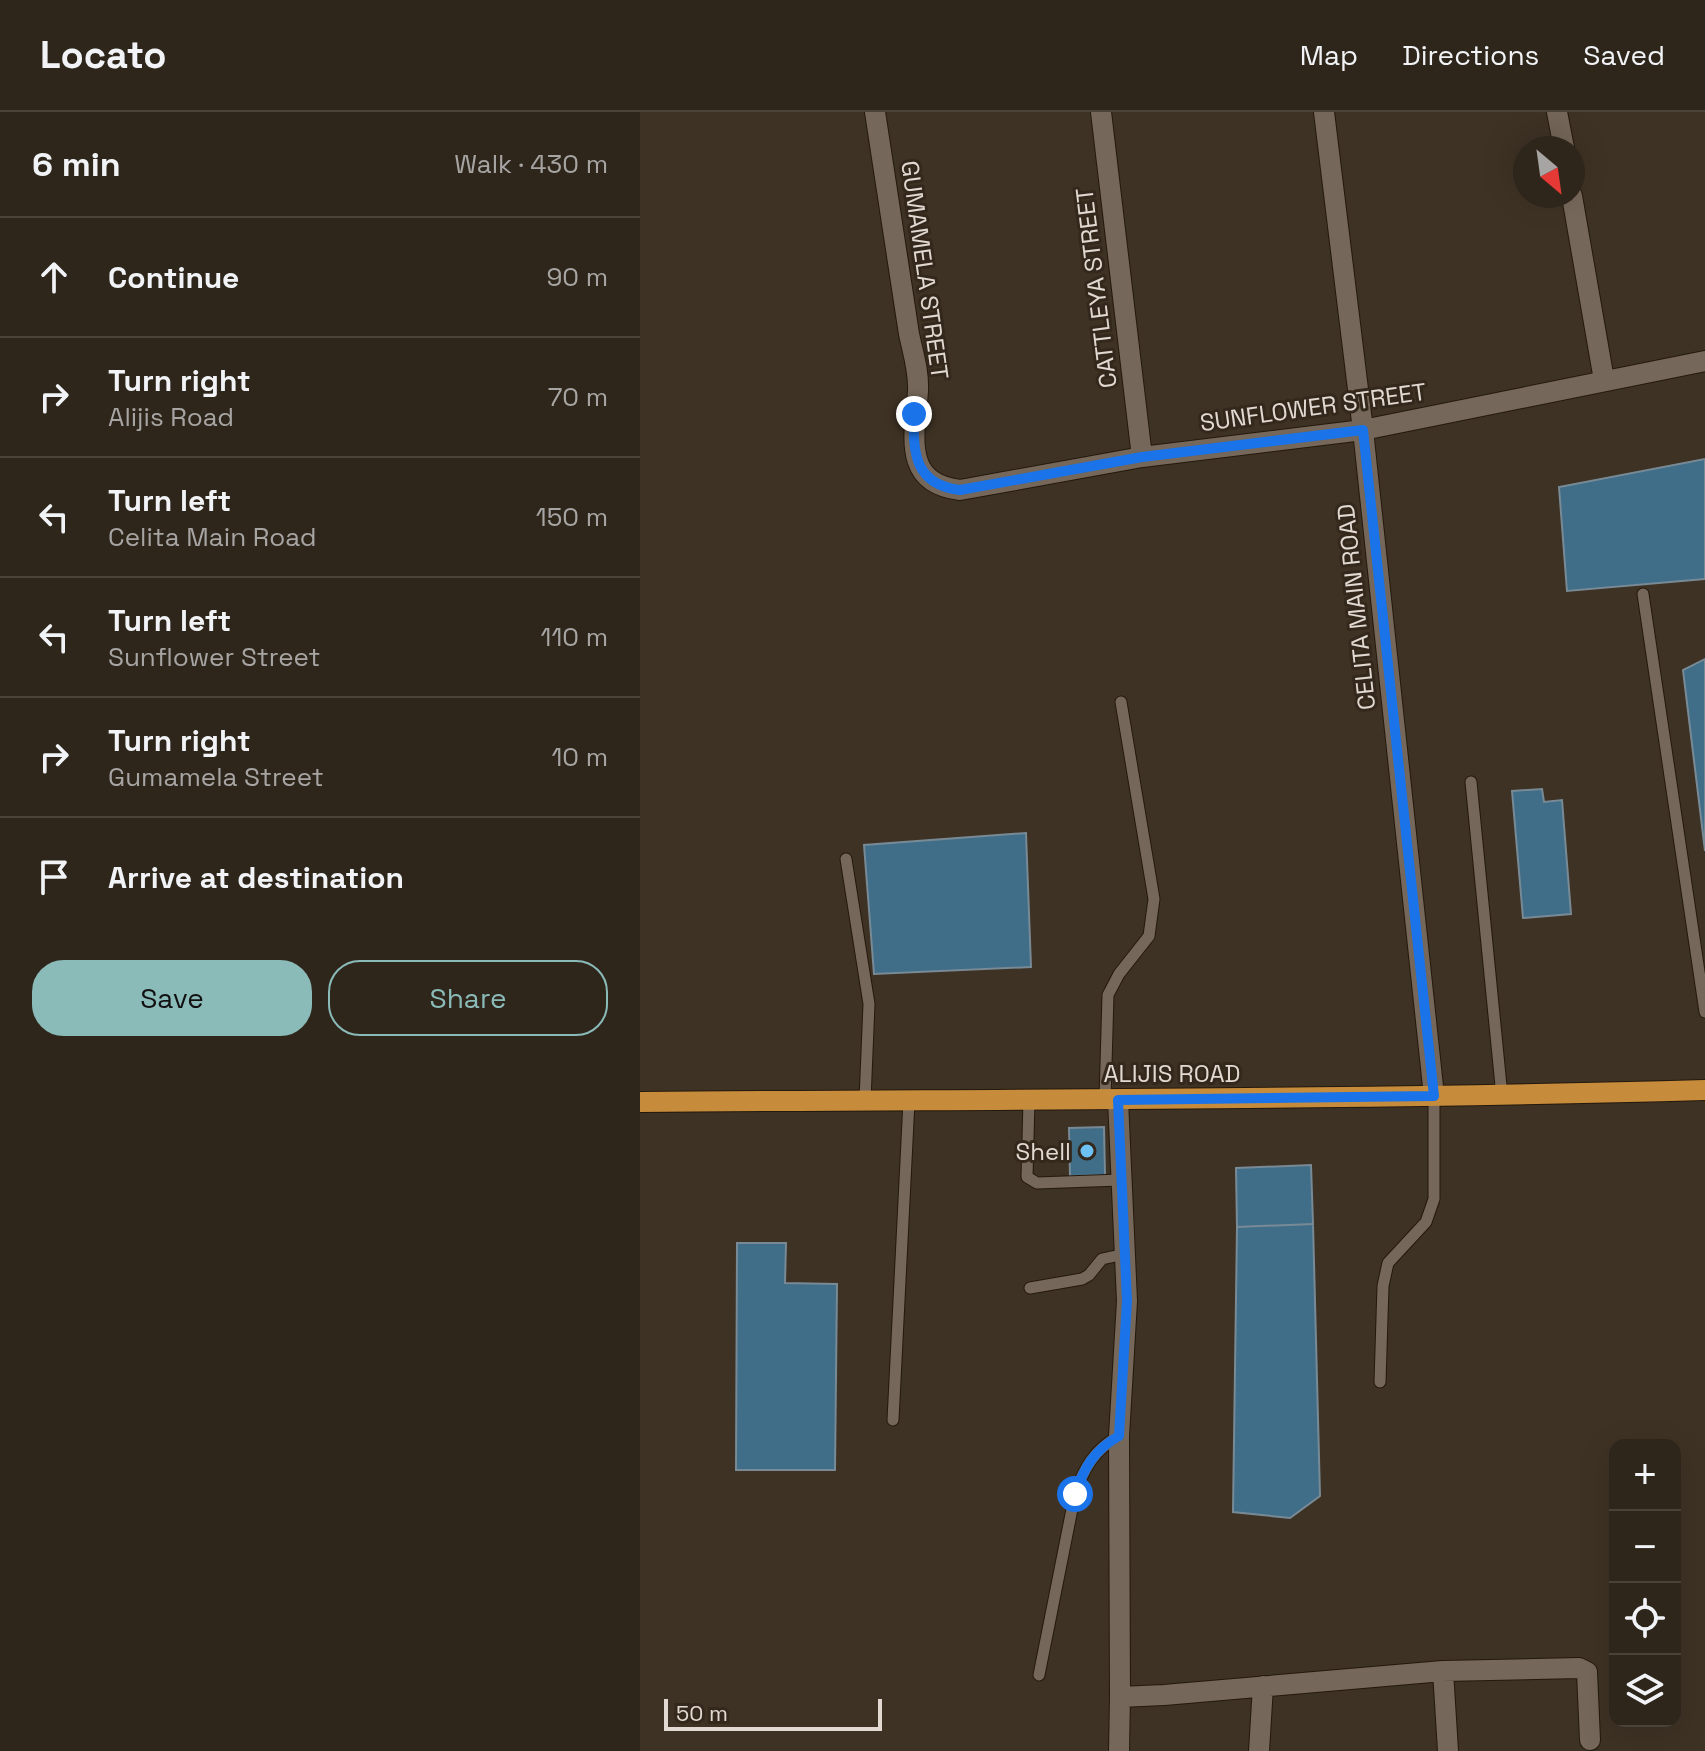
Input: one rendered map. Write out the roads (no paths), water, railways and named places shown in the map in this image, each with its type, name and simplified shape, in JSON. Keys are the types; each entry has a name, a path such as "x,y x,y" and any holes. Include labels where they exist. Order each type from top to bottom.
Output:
{"main road":[{"name":"ALIJIS ROAD","path":"640,1102 1502,1096 1705,1090"}],"street":[{"name":"GUMAMELA STREET","path":"875,112 916,365 915,457 929,479"},
{"name":"CATTLEYA STREET","path":"1101,112 1142,457"},
{"name":"CELITA MAIN ROAD","path":"1324,112 1363,430 1434,1096"},
{"path":"1557,112 1562,136"},
{"path":"1574,208 1604,380"},
{"name":"SUNFLOWER STREET","path":"929,479 946,489 960,490 1142,457 1363,430 1705,361"},
{"path":"1112,1099 1127,1301 1119,1436 1119,1751"},
{"path":"1120,1697 1443,1671 1579,1668 1587,1672 1589,1684 1590,1740"},
{"path":"1443,1671 1448,1751"},
{"path":"1259,1751 1263,1686"}],"lane":[{"path":"1643,594 1705,1012"},
{"path":"1112,1099 1108,995 1119,974 1149,936 1154,899 1121,702"},
{"path":"1471,782 1502,1096"},
{"path":"846,859 869,1004 865,1100"},
{"path":"1380,1382 1383,1286 1388,1263 1426,1222 1434,1199 1434,1096"},
{"path":"1029,1100 1027,1177 1037,1183 1120,1180"},
{"path":"893,1420 909,1101"},
{"path":"1030,1288 1082,1279 1102,1259 1125,1254"},
{"path":"1039,1675 1082,1472 1094,1455 1119,1436"}],"place":[{"name":"Shell","path":"1087,1151"}]}
